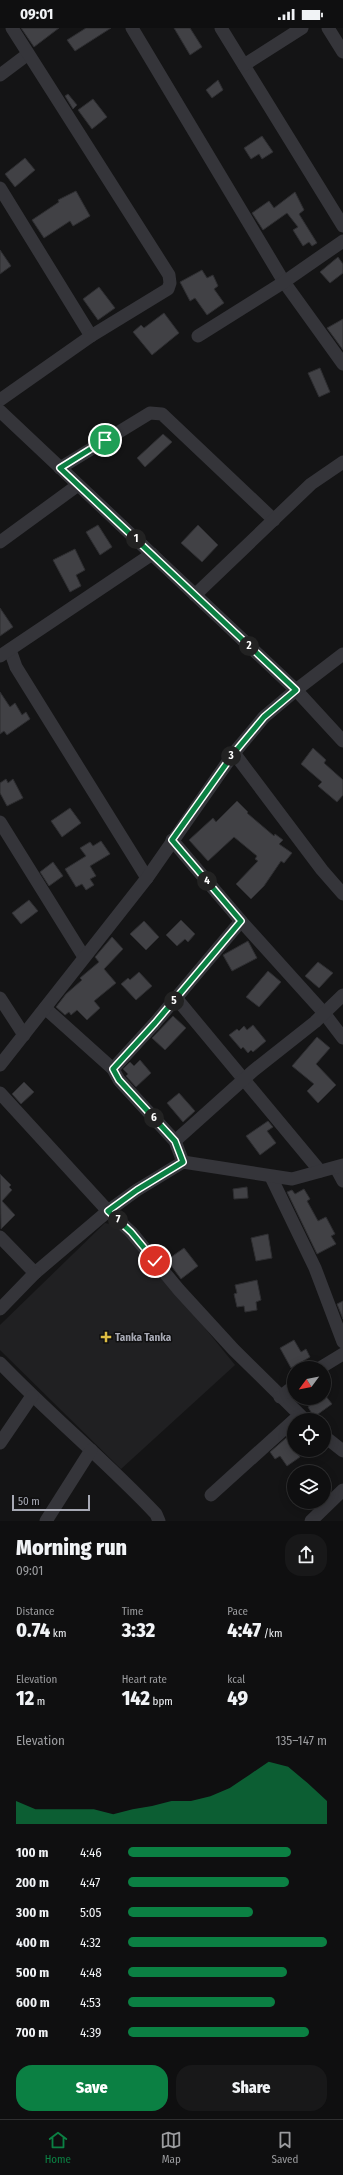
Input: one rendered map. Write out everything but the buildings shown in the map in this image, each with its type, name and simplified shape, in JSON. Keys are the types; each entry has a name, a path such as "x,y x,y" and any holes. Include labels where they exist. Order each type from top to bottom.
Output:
{"street":[{"path":"0,400 90,336 168,289 170,283 169,275 12,28"},
{"path":"132,28 284,282 343,364"},
{"path":"221,28 343,226"},
{"path":"244,65 302,28"},
{"path":"328,28 343,52"},
{"path":"0,75 28,54"},
{"path":"0,190 90,336"},
{"path":"198,336 284,282 343,241"},
{"path":"60,468 150,413 157,412 162,414 274,520"},
{"path":"3,418 60,468 296,690 343,742"},
{"path":"195,595 311,484 343,462"},
{"path":"0,542 78,485"},
{"path":"147,878 16,667 5,653 152,554"},
{"path":"0,1065 147,878 234,753 264,717 343,654"},
{"path":"234,753 322,870 343,894"},
{"path":"0,822 84,958"},
{"path":"172,840 241,921 324,1014 343,1038"},
{"path":"113,1069 176,998 241,921"},
{"path":"175,1141 243,1080 324,1014 343,995"},
{"path":"0,998 24,1035"},
{"path":"176,998 320,1171"},
{"path":"45,1008 113,1069 119,1080 175,1141 183,1162"},
{"path":"0,1093 108,1211 131,1232 179,1290 280,1396 293,1413"},
{"path":"0,1309 35,1273 108,1211 137,1190 183,1162 271,1177 292,1179 340,1166 343,1181"},
{"path":"271,1177 315,1268 343,1342"},
{"path":"0,1237 35,1273"},
{"path":"331,1361 343,1354"},
{"path":"0,1363 32,1396 120,1476 156,1514 159,1521"},
{"path":"280,1396 287,1391"},
{"path":"0,1443 32,1396"},
{"path":"211,1495 287,1429"},
{"path":"331,1442 343,1451"},
{"path":"46,1521 91,1450"},
{"path":"310,1521 343,1490"}],"shaded area":[{"name":"Tanka Tanka","path":"105,1223 123,1227 235,1365 121,1469 0,1350 0,1325"}],"place":[{"name":"Tanka Tanka","path":"106,1337"}],"route":[{"path":"105,440 60,468 296,690 264,717 234,753 172,840 241,921 155,1023 113,1069 119,1080 175,1141 183,1162 137,1190 108,1211 131,1232 155,1261"}]}
